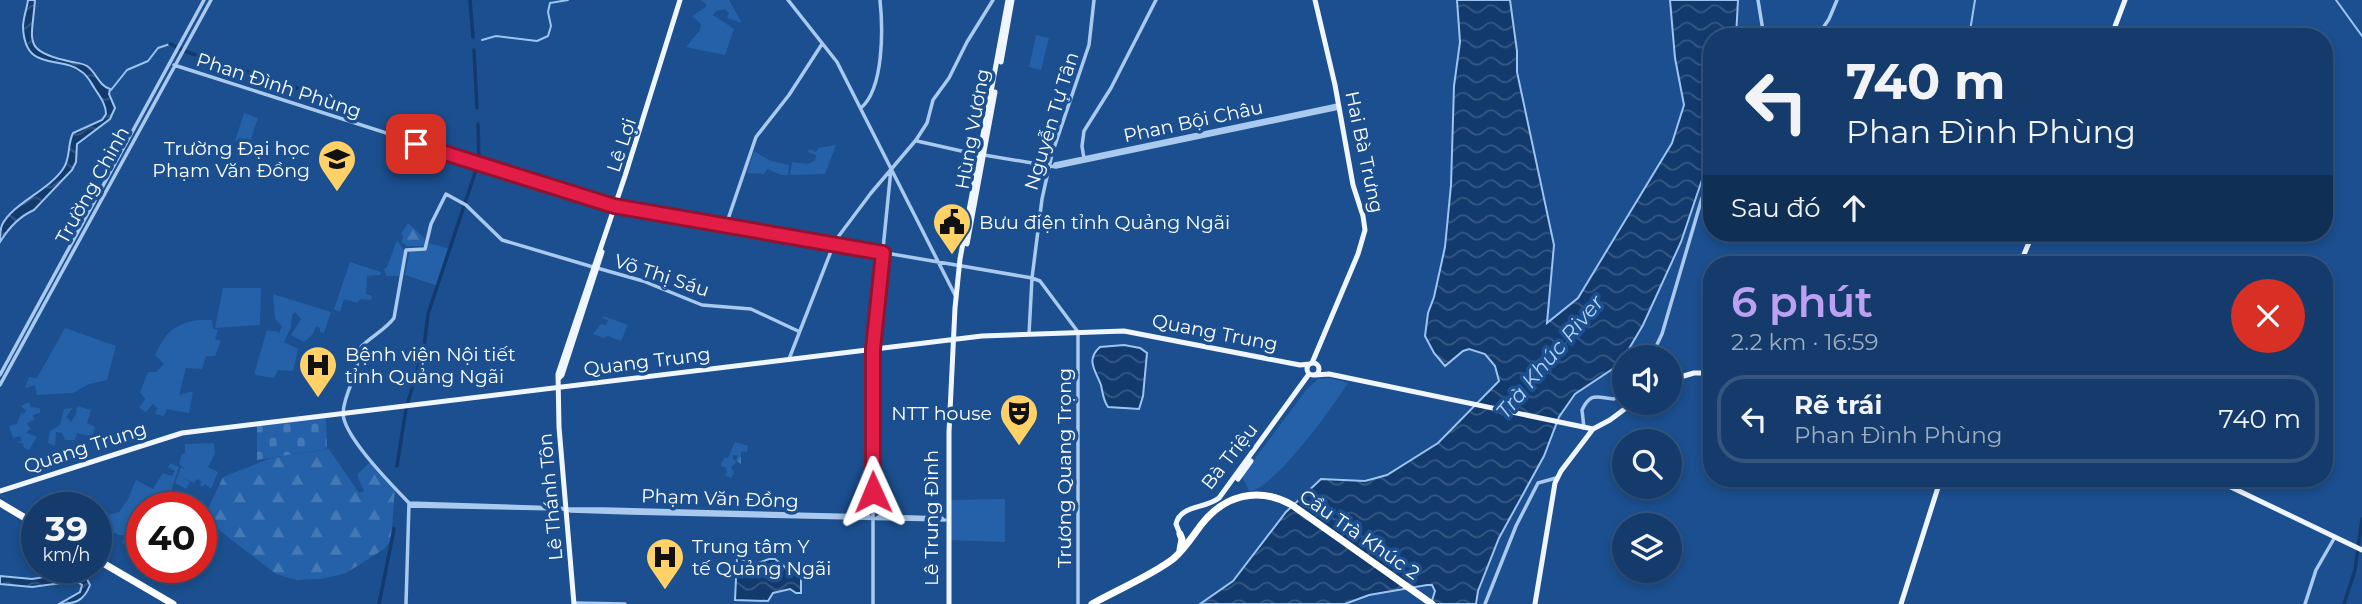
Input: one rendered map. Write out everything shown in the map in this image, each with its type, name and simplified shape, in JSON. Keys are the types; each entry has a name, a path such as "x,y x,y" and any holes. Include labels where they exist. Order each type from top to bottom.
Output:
{"highway":[{"name":"Cầu Trà Khúc 2","path":"1187,538 1219,506 1238,497 1255,494 1278,498 1292,505 1432,604"},
{"path":"0,503 21,517"},
{"path":"0,511 21,519"},
{"path":"1092,604 1163,566 1187,538"},
{"name":"Bà Triệu","path":"1098,604 1167,566 1187,538"},
{"path":"112,571 173,604"},
{"path":"112,572 165,604"}],"main road":[{"name":"Lê Lợi","path":"557,387 682,0"},
{"name":"Hùng Vương","path":"953,339 961,265 1010,0"},
{"name":"Hai Bà Trưng","path":"1314,364 1365,230 1353,185 1315,0"},
{"path":"2114,28 2125,0"},
{"name":"Quang Trung","path":"1,492 182,433 953,339 1078,332 1134,332 1300,365 1314,364"},
{"name":"Lê Trung Đình","path":"947,604 946,520 953,339"},
{"path":"1314,364 1329,374"},
{"path":"1311,374 1319,372 1314,364"},
{"path":"1311,374 1308,366 1314,364"},
{"name":"Quang Trung","path":"1300,365 1311,374"},
{"path":"1682,376 1703,372"},
{"path":"1311,374 1329,374 1584,428 1595,428"},
{"name":"Bà Triệu","path":"1187,538 1176,524 1179,515 1208,505 1219,498 1311,374"},
{"name":"Lê Thánh Tôn","path":"557,387 575,603"},
{"path":"1535,604 1540,565 1550,525 1554,486 1595,428 1616,415"},
{"path":"1901,604 1938,487"},
{"path":"2230,487 2360,549"}],"street":[{"name":"Trường Chinh","path":"123,155 204,0"},
{"name":"Trường Chinh","path":"0,375 174,65 181,48 211,0"},
{"path":"788,0 837,62 957,297"},
{"path":"861,108 867,102 877,80 880,0"},
{"path":"789,359 798,331 841,231 916,141 927,123 933,100 949,78 972,32 993,0"},
{"name":"Nguyễn Tự Tân","path":"1029,334 1039,221 1051,166 1089,44 1094,0"},
{"path":"1084,159 1084,131 1111,88 1156,0"},
{"path":"1758,0 1763,28"},
{"path":"1823,28 1837,0"},
{"path":"726,225 756,137 789,95 822,44"},
{"name":"Phan Đình Phùng","path":"174,65 616,207 1032,278"},
{"name":"Phan Bội Châu","path":"916,141 1051,166 1338,106"},
{"path":"873,604 873,349 891,169"},
{"name":"Võ Thị Sáu","path":"343,414 358,368 357,357 360,350 394,318 405,250 425,249 432,220 446,194 465,204 502,240 643,281 702,305 751,309 798,331"},
{"path":"1657,345 1703,196"},
{"path":"1032,278 1040,281 1078,332"},
{"name":"Trường Chinh","path":"0,385 34,315"},
{"name":"Trương Quang Trọng","path":"1078,332 1078,604"},
{"path":"1584,428 1583,406 1597,395 1612,399"},
{"path":"343,414 348,433 409,505 406,604"},
{"path":"1485,604 1516,526 1537,486 1540,482 1552,481 1558,477"},
{"path":"1537,486 1545,483 1554,486"},
{"name":"Phạm Văn Đồng","path":"409,505 946,520"},
{"path":"2305,604 2316,570 2335,537"},
{"path":"575,603 625,604"}],"green space":[{"path":"701,0 729,0 742,23 727,18 729,13 725,9 716,11 713,15 734,29 725,55 686,47 700,30 701,24 692,16 706,7"},
{"path":"1036,35 1049,38 1041,70 1029,67"},
{"path":"244,113 258,118 249,145 235,141"},
{"path":"836,145 825,174 790,175 792,162 808,164 815,160 816,155 808,152 809,149 816,152 818,148"},
{"path":"754,151 771,161 789,165 788,175 767,169 764,174 747,173"},
{"path":"408,223 424,238 424,246 407,246 402,242 401,234"},
{"path":"397,240 404,251 401,276 386,276 384,269"},
{"path":"429,243 450,249 438,286 405,275 410,249 425,250"},
{"path":"350,262 381,272 380,275 367,276 366,294 372,296 371,300 361,299 357,303 344,299 340,312 334,309"},
{"path":"223,288 261,288 260,325 215,328"},
{"path":"273,294 331,312 324,333 316,326 313,334 304,342 291,335 301,319 295,312 292,315 291,327 284,342 298,349 293,371 278,370 274,378 255,375 267,330 279,334 282,326 275,319"},
{"path":"603,316 628,325 621,341 593,334 601,324 606,325 608,320 602,318"},
{"path":"199,320 212,320 213,329 218,330 215,339 221,341 215,356 206,356 202,369 186,368 179,395 193,391 189,413 167,409 164,416 155,414 157,408 153,404 146,412 139,408 145,399 140,392 148,372 156,372 164,364 155,355 163,340 176,327"},
{"path":"65,328 116,346 107,380 89,384 73,393 37,395 35,385 25,388 29,377 37,378"},
{"path":"1329,378 1348,383 1288,462 1260,487 1249,491 1242,476 1307,389 1318,379"},
{"path":"29,402 31,407 40,408 40,413 33,415 34,420 27,423 31,430 27,433 37,437 29,450 24,448 23,443 16,443 22,441 20,436 13,438 9,426 17,424 21,413 26,411 21,406"},
{"path":"77,406 91,410 87,423 95,427 92,437 77,433 75,440 65,440 62,433 56,432 55,446 48,443 50,431 60,425 64,409 73,408 66,417 71,422"},
{"path":"326,417 327,449 257,460 257,425"},
{"path":"735,442 748,446 747,452 741,451 741,464 736,460 738,455 733,455 737,462 731,467 734,473 731,478 724,475 727,473 726,467 721,464 724,458 728,458"},
{"path":"214,443 215,454 208,467 218,472 211,489 205,484 203,487 200,485 201,481 197,479 194,483 181,477 190,482 186,489 175,483 181,467 186,470 179,464 182,454 185,453 185,444"},
{"path":"329,449 359,493 364,491 357,475 372,460 395,488 391,541 384,549 346,573 321,579 296,580 276,574 217,528 216,492 223,477 271,458"},
{"path":"170,463 179,467 171,492 131,492 136,480 153,489 163,473 172,476 175,471 168,467"},
{"path":"1005,499 1005,542 949,540 950,500"},
{"path":"126,502 126,535 112,531 112,514 119,512"}],"water":[{"path":"28,0 35,0 32,35 37,49 44,54 87,66 103,85 110,89 109,94 115,108 110,119 77,144 76,162 72,170 34,210 15,223 0,242 1,227 7,217 49,184 63,169 73,133 102,120 106,114 102,101 84,74 74,67 37,57 30,51 25,42 23,27"},
{"name":"Trà Khúc River","path":"1457,0 1510,0 1517,72 1554,245 1547,323 1578,298 1672,143 1684,105 1675,58 1670,0 1738,0 1736,28 1703,28 1703,177 1681,242 1631,345 1612,345 1612,369 1575,394 1559,417 1544,456 1499,538 1478,591 1476,604 1431,604 1435,591 1432,585 1427,585 1369,595 1345,604 1200,604 1233,581 1286,512 1321,479 1365,481 1387,475 1438,443 1499,381 1495,366 1485,354 1469,349 1445,366 1425,336 1428,313 1445,247 1451,185 1454,86 1460,42"},
{"path":"1124,345 1140,348 1147,353 1143,396 1139,409 1108,407 1093,366 1093,356 1100,347"},
{"path":"737,558 756,564 775,559 791,572 801,573 801,593 790,589 773,593 768,601 735,600"},
{"path":"0,576 21,578 21,583 61,583 32,587 0,584"},
{"path":"79,583 90,585 82,598 59,604 80,592 82,585"}],"waterway":[{"path":"470,0 473,37"},
{"path":"482,40 496,36 537,41 548,36 551,26 548,12 550,3 568,0"},
{"path":"1970,28 1975,0"},
{"path":"2336,0 2362,36"},
{"path":"111,90 127,70 148,61 158,48 170,44"},
{"path":"170,44 306,91"},
{"path":"474,50 477,108"},
{"path":"478,124 479,160"},
{"path":"408,402 424,347 428,314 477,167"},
{"path":"397,466 406,409"},
{"path":"2344,604 2355,570 2362,519"},
{"path":"379,604 394,529"}],"place":[{"name":"Trường Đại học Phạm Văn Đồng","path":"337,193"},
{"name":"Bưu điện tỉnh Quảng Ngãi","path":"952,256"},
{"name":"Bệnh viện Nội tiết tỉnh Quảng Ngãi","path":"318,399"},
{"name":"NTT house","path":"1019,447"},
{"name":"Trung tâm Y tế Quảng Ngãi","path":"665,591"}],"route":[{"path":"416,144 588,200 883,253 873,349 873,492"}]}
